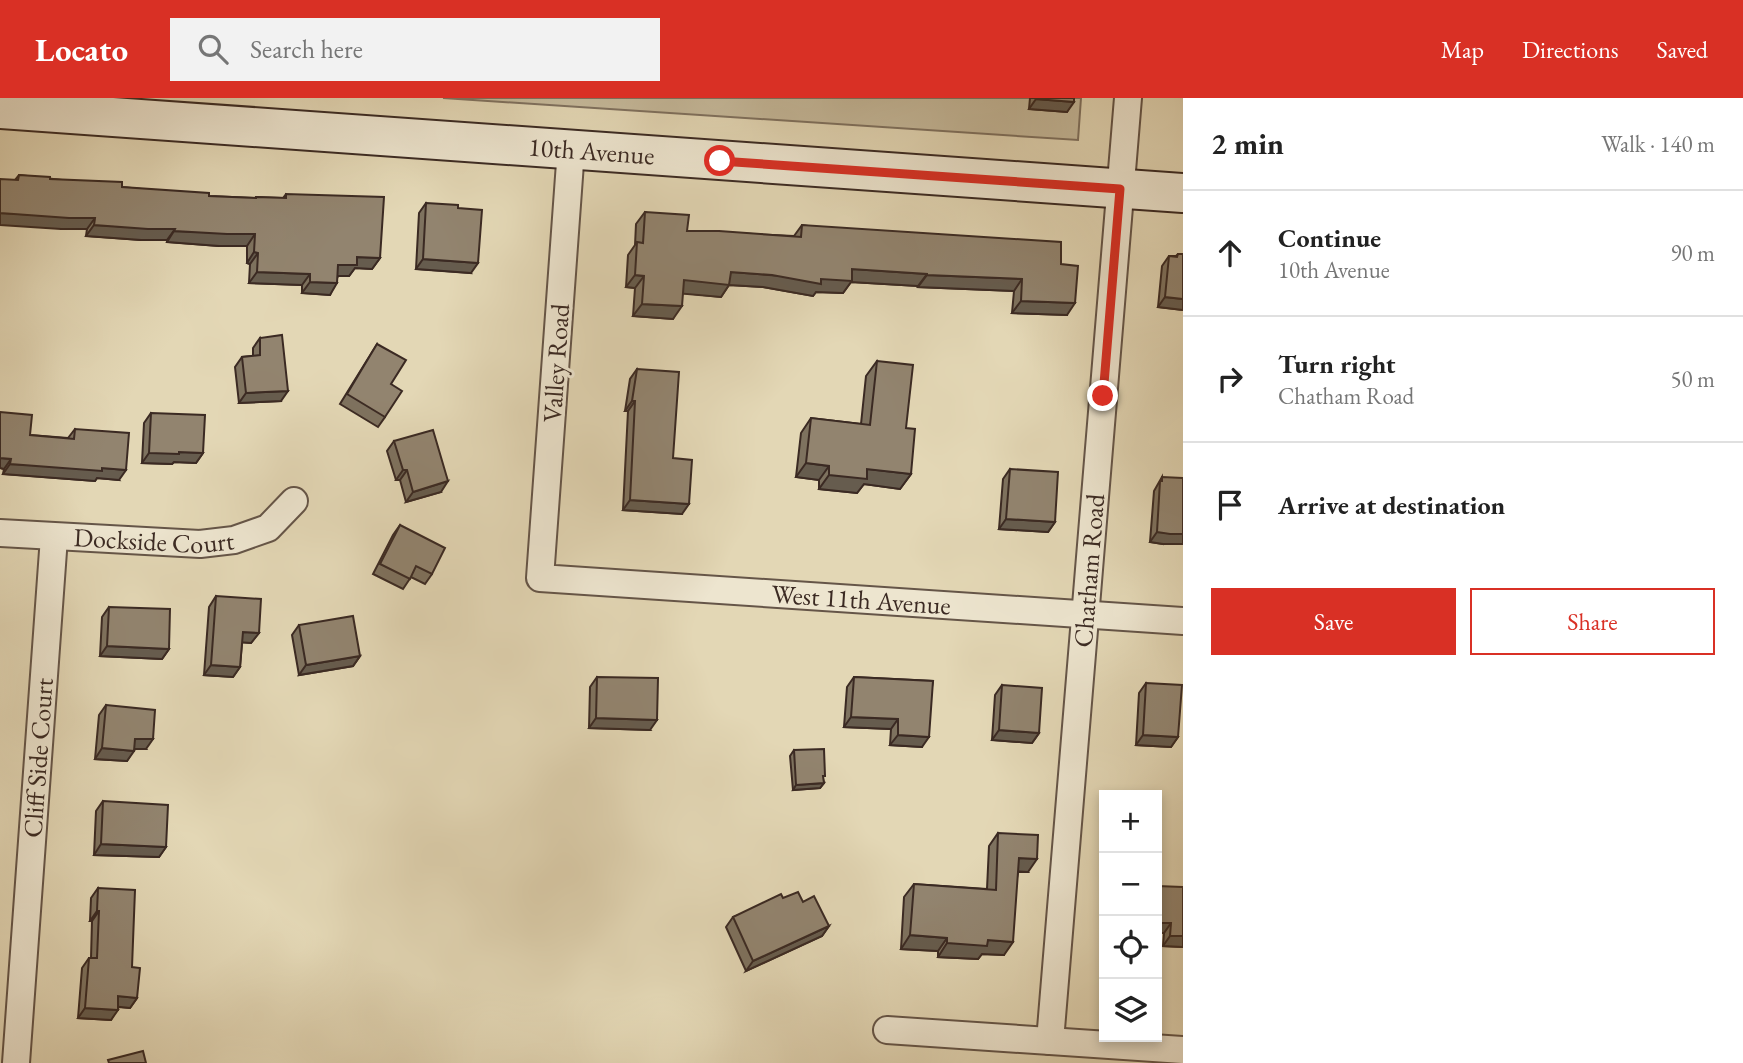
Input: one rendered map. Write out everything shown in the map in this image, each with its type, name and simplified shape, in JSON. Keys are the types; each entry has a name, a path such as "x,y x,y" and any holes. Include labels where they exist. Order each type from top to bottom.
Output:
{"street":[{"name":"Chatham Road","path":"1050,1041 1128,98"},
{"name":"10th Avenue","path":"0,109 1183,193"},
{"name":"Valley Road","path":"540,578 571,149"},
{"name":"Dockside Court","path":"0,533 200,544 234,540 268,528 294,501"},
{"name":"Cliff Side Court","path":"16,1063 54,537"},
{"name":"West 11th Avenue","path":"540,578 1183,621"},
{"path":"887,1030 1183,1050"}],"shaded area":[{"path":"443,98 1081,98 1078,140"}],"building":[{"path":"1074,98 1074,102 1036,99"},
{"path":"19,175 122,182 122,187 209,193 209,196 286,198 286,194 384,197 380,258 357,257 357,265 338,265 337,283 310,282 310,274 257,272 255,234 94,225 95,218 0,213 0,179 18,180"},
{"path":"426,203 482,210 478,263 423,259"},
{"path":"645,212 689,215 687,231 801,237 802,225 1061,242 1061,264 1078,266 1075,303 1021,301 1022,279 852,269 852,281 821,279 821,284 772,275 731,272 729,285 684,280 682,306 642,304 644,276 635,275 637,242 643,243"},
{"path":"1178,254 1183,254 1183,299 1165,297 1169,256 1177,257"},
{"path":"282,335 288,391 246,393 242,357 260,355 260,338"},
{"path":"377,344 406,360 391,384 402,391 385,417 347,394"},
{"path":"877,361 913,365 906,428 915,429 911,474 867,469 867,479 829,475 829,466 806,463 811,418 870,425"},
{"path":"637,369 679,372 673,458 692,460 689,504 630,500 635,401 632,401"},
{"path":"0,412 32,415 30,435 74,439 75,429 129,433 126,470 102,468 102,471 10,464 11,459 0,458"},
{"path":"151,413 205,415 203,453 149,453"},
{"path":"433,430 448,481 413,492 394,441"},
{"path":"1010,469 1058,472 1055,522 1006,519"},
{"path":"1162,477 1183,478 1183,534 1157,532"},
{"path":"400,525 445,548 432,574 416,566 410,579 380,564"},
{"path":"216,596 261,599 259,633 243,632 240,667 211,665"},
{"path":"109,607 170,609 169,649 107,646"},
{"path":"353,616 360,656 306,665 299,625"},
{"path":"597,677 658,678 657,720 596,718"},
{"path":"854,677 933,681 929,737 898,735 898,719 851,717"},
{"path":"1146,683 1182,685 1178,737 1143,735"},
{"path":"1002,685 1042,688 1039,733 999,730"},
{"path":"106,705 155,710 153,739 135,739 134,751 102,748"},
{"path":"824,749 824,783 796,785 794,750"},
{"path":"103,801 168,805 166,847 101,844"},
{"path":"998,833 1038,835 1037,859 1019,858 1013,942 988,940 987,946 947,943 947,938 910,935 914,884 996,890"},
{"path":"1162,886 1183,887 1183,936 1170,936 1171,923 1162,923"},
{"path":"98,888 135,890 132,967 140,968 137,998 118,996 118,1010 85,1008 89,958 97,958"},
{"path":"798,892 803,902 814,896 829,926 753,961 733,917 781,894 783,898"},
{"path":"143,1051 146,1063 109,1063 108,1060"}],"route":[{"path":"720,161 1120,189 1103,396"}]}
